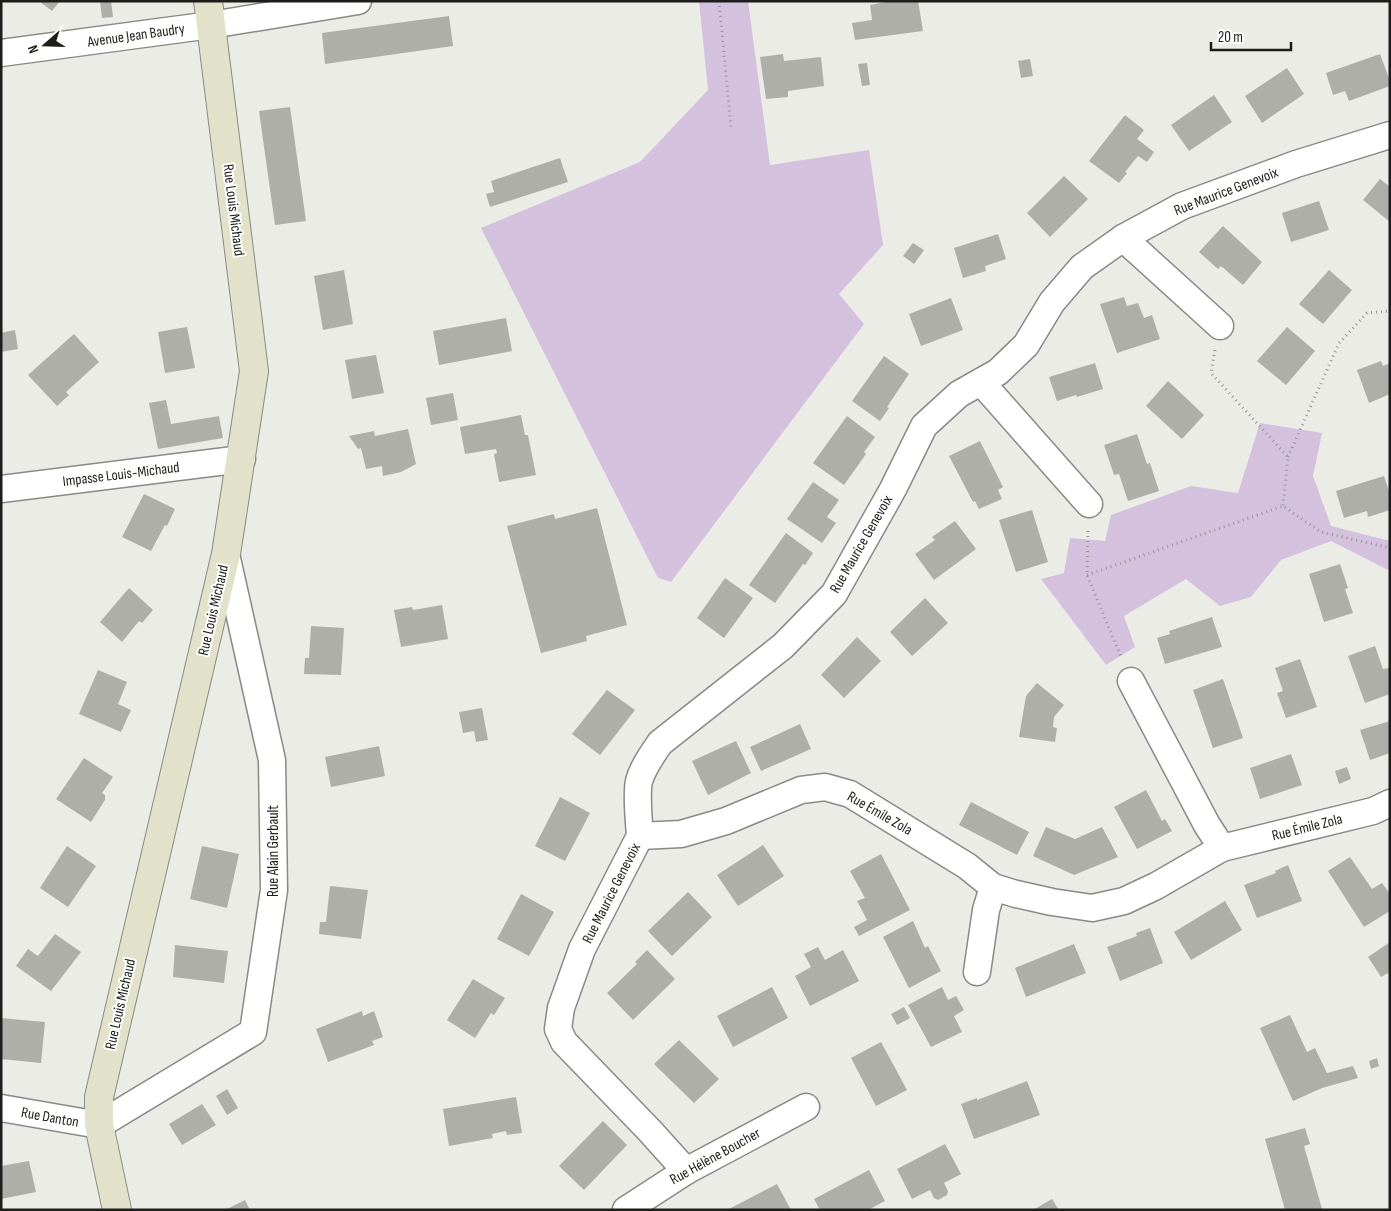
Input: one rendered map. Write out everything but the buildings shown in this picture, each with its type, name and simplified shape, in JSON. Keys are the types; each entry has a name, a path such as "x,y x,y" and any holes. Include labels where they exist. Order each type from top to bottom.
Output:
{"street":[{"name":"Avenue Jean Baudry","path":"1,53 209,13 358,1"},
{"name":"Rue Louis Michaud","path":"117,1210 99,1125 99,1097 226,554 254,371 209,13"},
{"name":"Rue Maurice Genevoix","path":"686,1171 564,1042 558,1028 561,1008 582,948 640,836 638,819 639,782 647,763 660,743 783,646 834,594 893,489 924,426 959,394 998,372 1026,345 1052,302 1082,267 1123,238 1182,206 1296,164 1390,135"},
{"path":"1123,238 1220,326"},
{"path":"981,382 1089,504"},
{"name":"Impasse Louis-Michaud","path":"1,489 242,459"},
{"name":"Rue Alain Gerbault","path":"99,1125 253,1032 274,890 272,760 226,554"},
{"path":"1131,681 1207,825 1222,848"},
{"name":"Rue Émile Zola","path":"640,836 681,834 726,821 801,790 825,786 850,794 967,866 993,886 1016,894 1092,908 1124,901 1156,886 1222,848 1373,810 1390,803"},
{"path":"977,972 986,910 993,886"},
{"name":"Rue Hélène Boucher","path":"626,1210 686,1171 806,1107"},
{"name":"Rue Danton","path":"1,1108 99,1125"}],"path":[{"path":"720,1 731,127"},
{"path":"1283,506 1288,457 1339,343 1367,313 1390,311"},
{"path":"1220,326 1211,373 1288,457"},
{"path":"1089,504 1087,575 1131,681"},
{"path":"1283,506 1321,532 1390,548"},
{"path":"1087,575 1283,506"}],"shaded area":[{"path":"699,1 748,1 770,165 869,150 883,245 839,294 864,324 671,582 658,578 481,228 640,162 708,90"},
{"path":"1260,423 1322,433 1313,476 1331,526 1390,541 1390,571 1331,541 1281,560 1251,597 1220,606 1186,579 1124,616 1135,647 1106,665 1041,579 1064,573 1070,538 1105,541 1111,515 1191,486 1238,493"}]}
